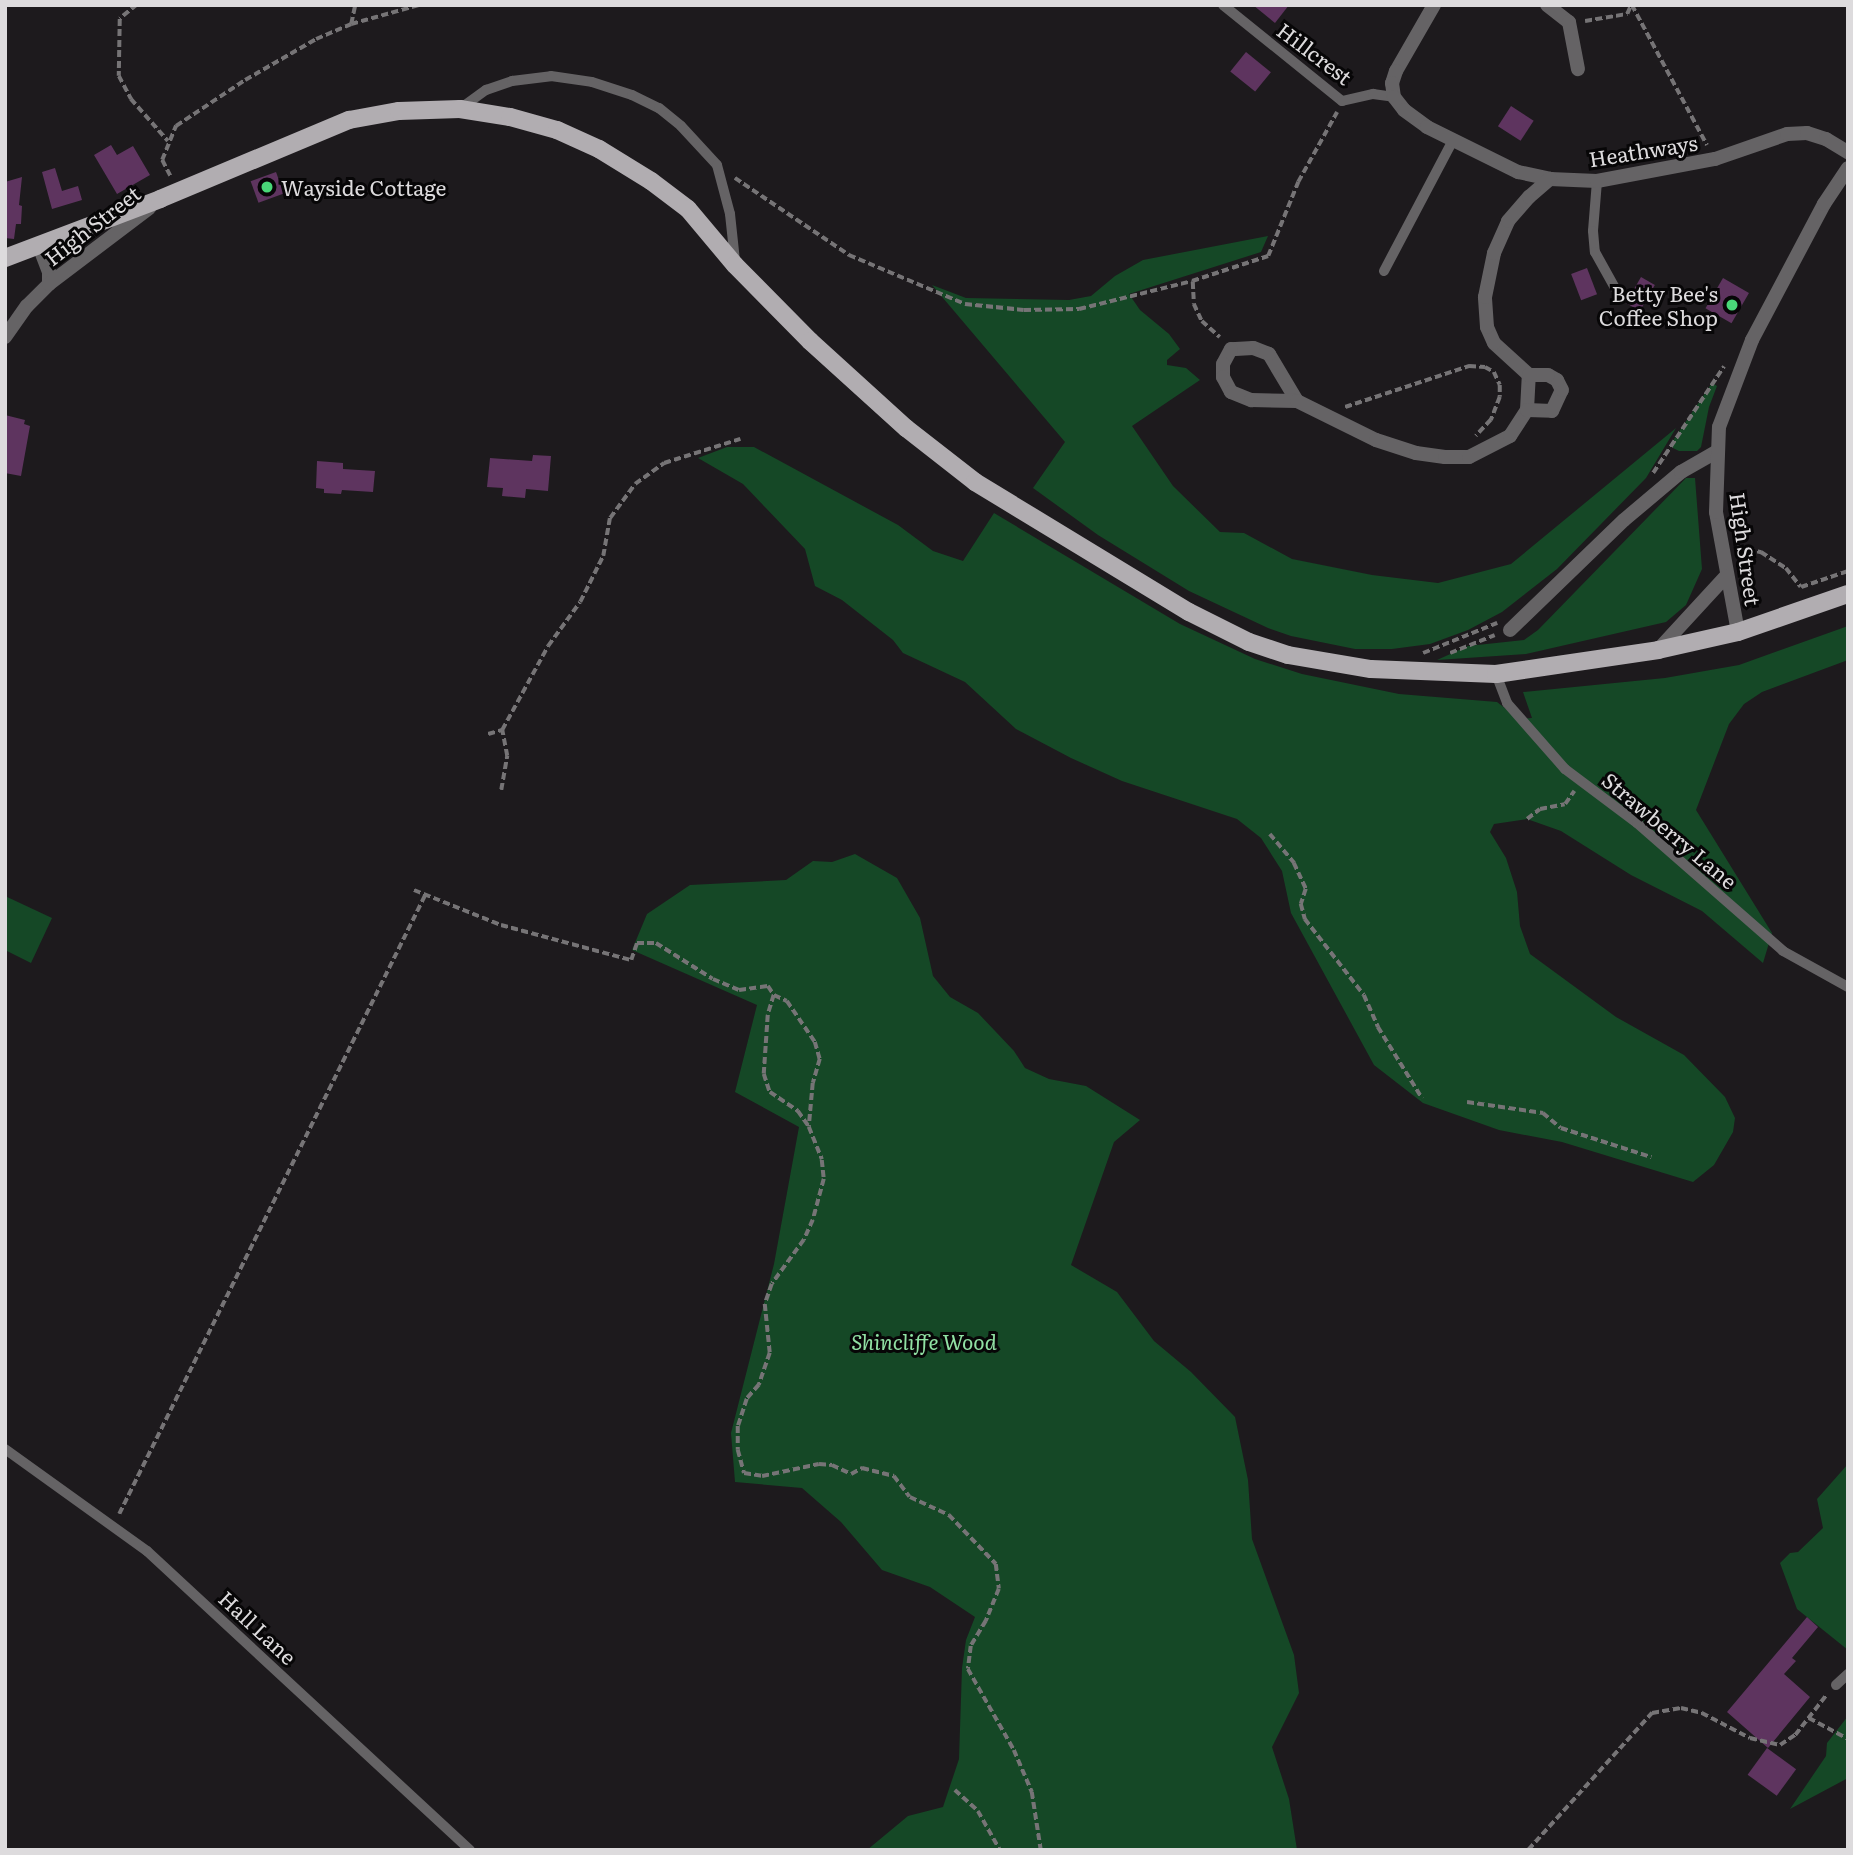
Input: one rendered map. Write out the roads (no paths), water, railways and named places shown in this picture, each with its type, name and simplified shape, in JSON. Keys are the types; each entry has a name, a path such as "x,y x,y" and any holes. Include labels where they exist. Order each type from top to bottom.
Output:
{"main road":[{"path":"5,258 160,199 349,120 399,111 460,109 557,130 598,149 688,209 735,265 857,384 906,428 975,482 1189,612 1249,642 1288,655 1371,669 1496,674 1658,650 1738,632 1848,594"}],"street":[{"path":"1394,97 1392,83 1396,71 1434,5"},
{"path":"1547,5 1569,22 1578,69"},
{"name":"Heathways","path":"1394,97 1404,110 1452,142 1518,172 1550,179 1597,181 1715,159 1787,134 1807,133 1826,139 1848,152"},
{"name":"High Street","path":"1738,632 1716,512 1716,452 1719,427 1740,366 1824,204 1848,168"},
{"path":"1527,410 1552,411 1562,390 1557,380 1548,375 1529,374 1494,343 1487,327 1485,296 1494,253 1508,221 1529,197 1550,179"},
{"name":"High Street","path":"5,337 27,306 49,284 160,199"},
{"name":"High Street","path":"39,246 49,272 49,284"},
{"path":"1297,401 1269,355 1253,348 1231,349 1223,364 1223,377 1231,392 1251,400 1297,401 1376,440 1416,453 1445,457 1469,457 1510,436 1527,410 1529,374"},
{"path":"1506,625 1681,472 1716,452"},
{"path":"1658,650 1726,576"}],"lane":[{"name":"Hillcrest","path":"1223,5 1342,101 1373,94 1394,97"},
{"path":"460,109 486,90 512,81 551,76 592,82 632,95 659,108 681,126 717,165 730,214 735,265"},
{"path":"1384,271 1452,142"},
{"path":"1597,181 1593,231 1595,252 1615,288"},
{"name":"Strawberry Lane","path":"1496,674 1507,703 1565,769 1637,823 1783,951 1848,987"},
{"name":"Hall Lane","path":"5,1449 146,1550 470,1850"},
{"path":"1836,1685 1848,1674"}],"place":[{"name":"Wayside Cottage","path":"267,187"},
{"name":"Betty Bee's Coffee Shop","path":"1732,305"}],"park label":[{"name":"Shincliffe Wood","path":"924,1341"}]}
